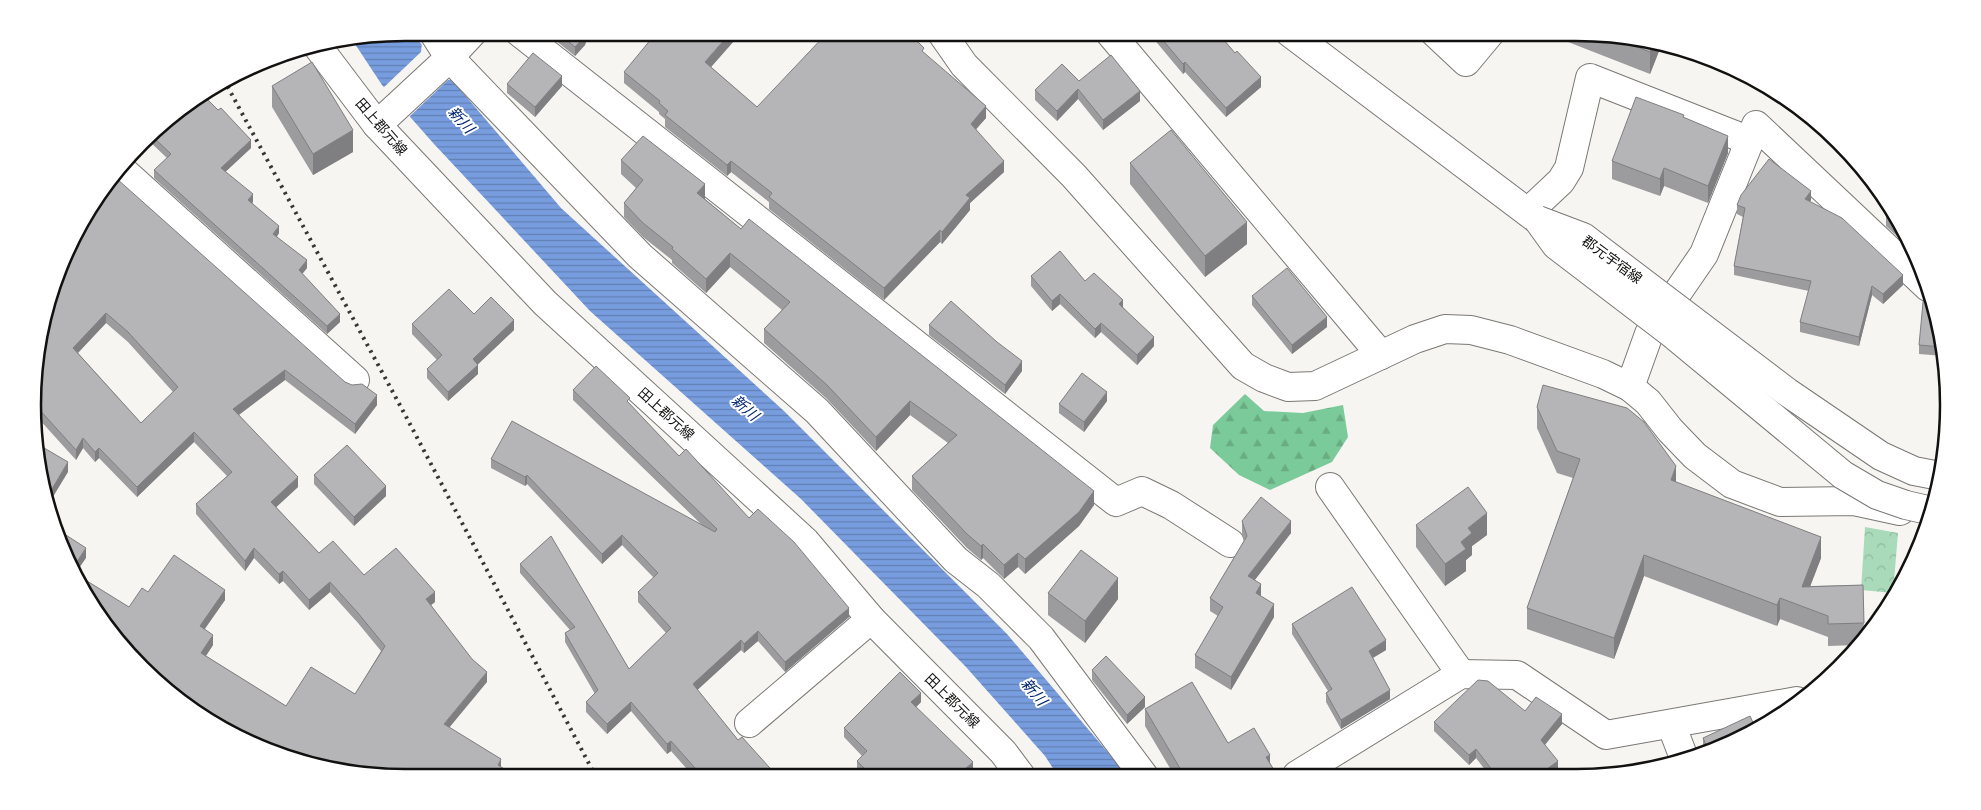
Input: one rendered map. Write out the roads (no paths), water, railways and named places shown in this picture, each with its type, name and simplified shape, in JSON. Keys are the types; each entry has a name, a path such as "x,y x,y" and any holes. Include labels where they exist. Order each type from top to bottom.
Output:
{"street":[{"path":"437,41 447,60 640,256 817,411 956,560 988,585 1041,638 1139,769"},
{"path":"377,125 447,60 465,41"},
{"path":"530,41 1116,502 1142,491 1171,505 1230,543"},
{"path":"947,41 964,65 1074,176 1243,366 1264,378 1288,386 1315,386 1414,339 1445,329 1471,330 1518,342 1603,374 1630,387 1648,402 1670,430 1695,456 1732,484 1780,502 1854,501 1922,514"},
{"path":"1117,41 1381,355"},
{"name":"郡元宇宿線","path":"1301,41 1533,216 1583,237 1787,392 1881,456 1914,470 1933,474"},
{"path":"1444,41 1466,62 1484,41"},
{"name":"田上郡元線","path":"321,51 377,125 545,303 805,541 871,620 1003,752 1015,769"},
{"path":"1750,141 1590,78 1569,168 1533,216 1556,245 1670,332 1843,475 1877,495 1923,513"},
{"path":"1630,387 1649,334 1704,254 1756,125 1915,275"},
{"path":"125,173 355,380"},
{"path":"1330,487 1461,674"},
{"path":"749,723 871,620"},
{"path":"1307,769 1461,674 1517,675 1606,735 1783,703"},
{"path":"1671,724 1682,752"}],"water":[{"name":"新川","path":"419,41 561,208 784,411 1007,634 1122,769 1053,769 1045,756 966,667 801,499 590,311 434,144 382,85 355,44"}],"railway":[{"path":"228,87 402,409 592,769"}]}
